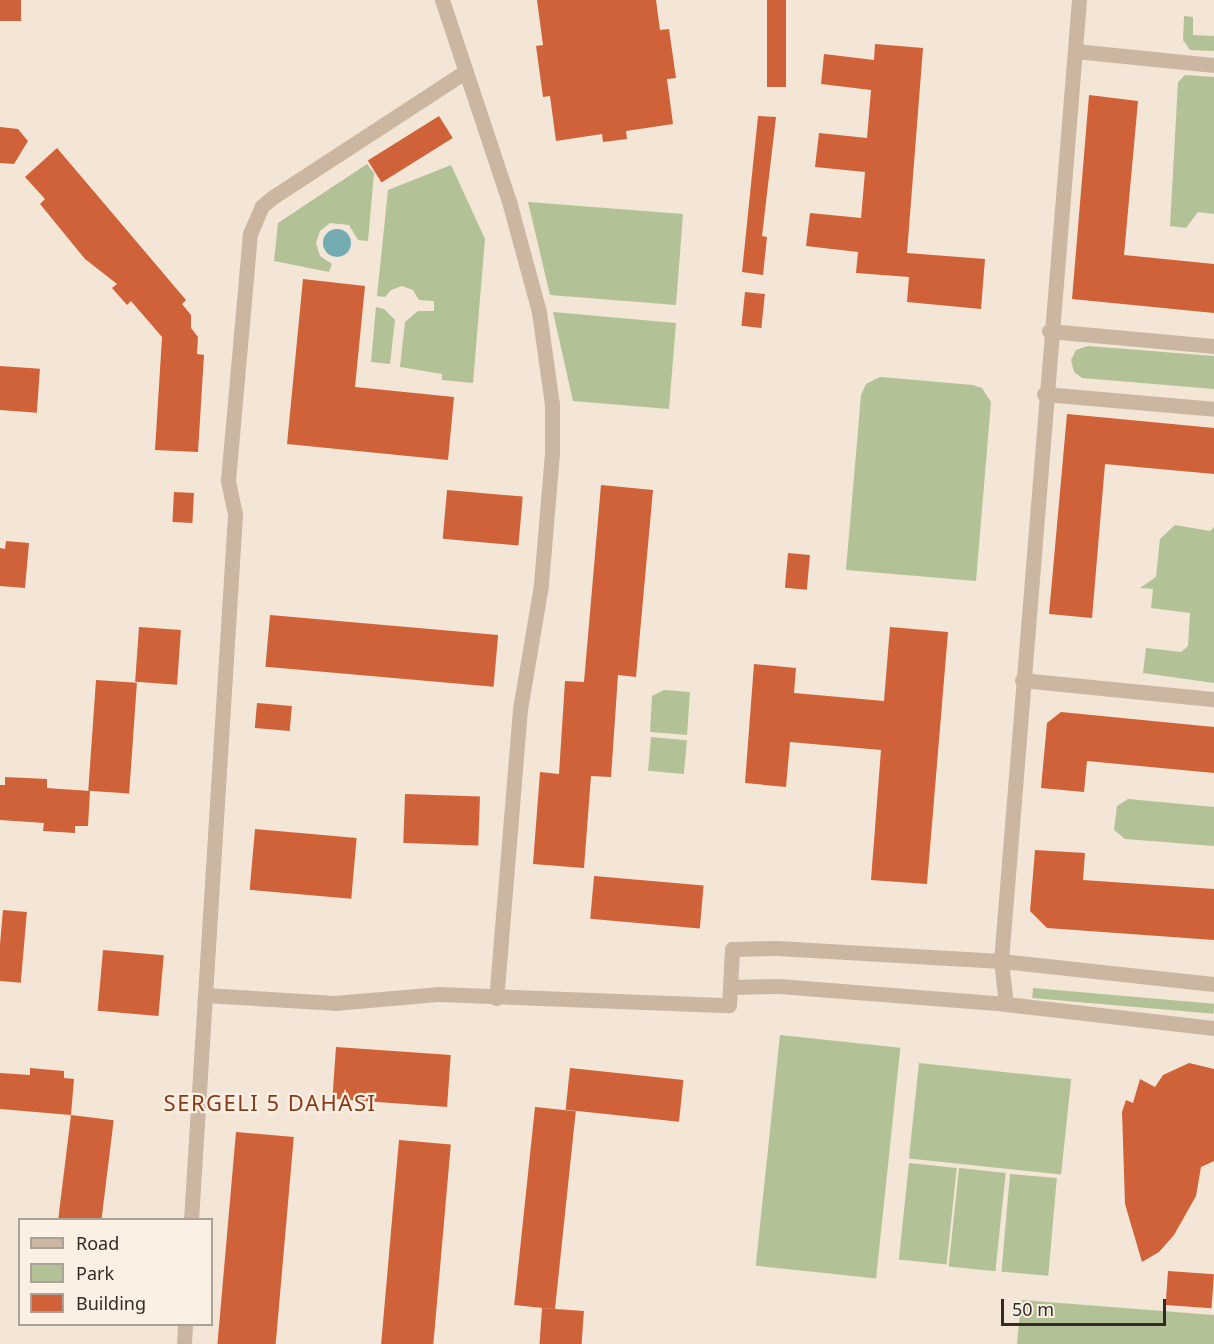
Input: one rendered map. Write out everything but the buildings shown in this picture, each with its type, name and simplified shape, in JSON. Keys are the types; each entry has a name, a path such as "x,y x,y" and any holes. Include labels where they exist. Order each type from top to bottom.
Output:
{"street":[{"path":"442,0 510,205 539,312 552,404 552,453 541,585 520,709 496,998"},
{"path":"1006,1004 1001,961 1049,331 1079,0"},
{"path":"1075,51 1214,65"},
{"path":"191,1218 236,514 228,480 250,234 262,206 273,197 465,71"},
{"path":"1049,331 1214,346"},
{"path":"1044,394 1214,409"},
{"path":"1022,680 1214,699"},
{"path":"205,995 334,1003 438,994 496,998 729,1005 732,949 777,948 1001,961 1214,984"},
{"path":"731,987 779,986 1006,1004 1214,1028"},
{"path":"184,1344 185,1326"}],"green space":[{"path":"1184,16 1193,17 1193,35 1214,36 1214,51 1190,50 1183,40"},
{"path":"1185,75 1214,77 1214,214 1198,212 1186,228 1170,226 1178,82"},
{"path":"367,164 374,173 368,241 358,240 349,225 330,223 320,231 316,243 320,256 332,264 329,272 274,261 278,223"},
{"path":"451,165 485,239 473,383 442,380 442,374 400,367 405,322 418,311 434,311 434,301 419,300 413,290 402,286 391,290 385,297 377,296 388,190"},
{"path":"528,202 683,214 676,305 550,295"},
{"path":"376,307 384,309 395,320 390,364 371,362"},
{"path":"553,312 676,323 669,409 573,401"},
{"path":"1088,346 1214,356 1214,389 1082,378 1074,372 1071,360 1076,350"},
{"path":"880,377 973,385 982,388 991,402 976,581 846,570 861,395 866,384"},
{"path":"1175,525 1210,531 1214,527 1214,683 1143,673 1146,648 1181,652 1188,646 1190,613 1151,608 1153,589 1140,588 1156,577 1160,539"},
{"path":"664,690 690,692 687,735 650,732 652,696"},
{"path":"651,737 687,740 684,774 648,771"},
{"path":"1128,799 1214,807 1214,846 1125,839 1114,830 1117,806"},
{"path":"1033,988 1214,1004 1213,1014 1032,998"},
{"path":"780,1035 900,1048 876,1278 756,1266"},
{"path":"919,1063 1071,1079 1061,1174 909,1158"},
{"path":"909,1163 957,1168 947,1264 899,1259"},
{"path":"959,1168 1006,1173 995,1271 949,1266"},
{"path":"1010,1174 1057,1178 1048,1276 1001,1272"},
{"path":"1021,1300 1214,1315 1214,1344 1017,1344"}],"water":[{"path":"337,229 347,233 351,243 347,253 337,257 327,253 323,243 327,233"}],"district":[{"name":"SERGELI 5 DAHASI","path":"270,1103"}]}
